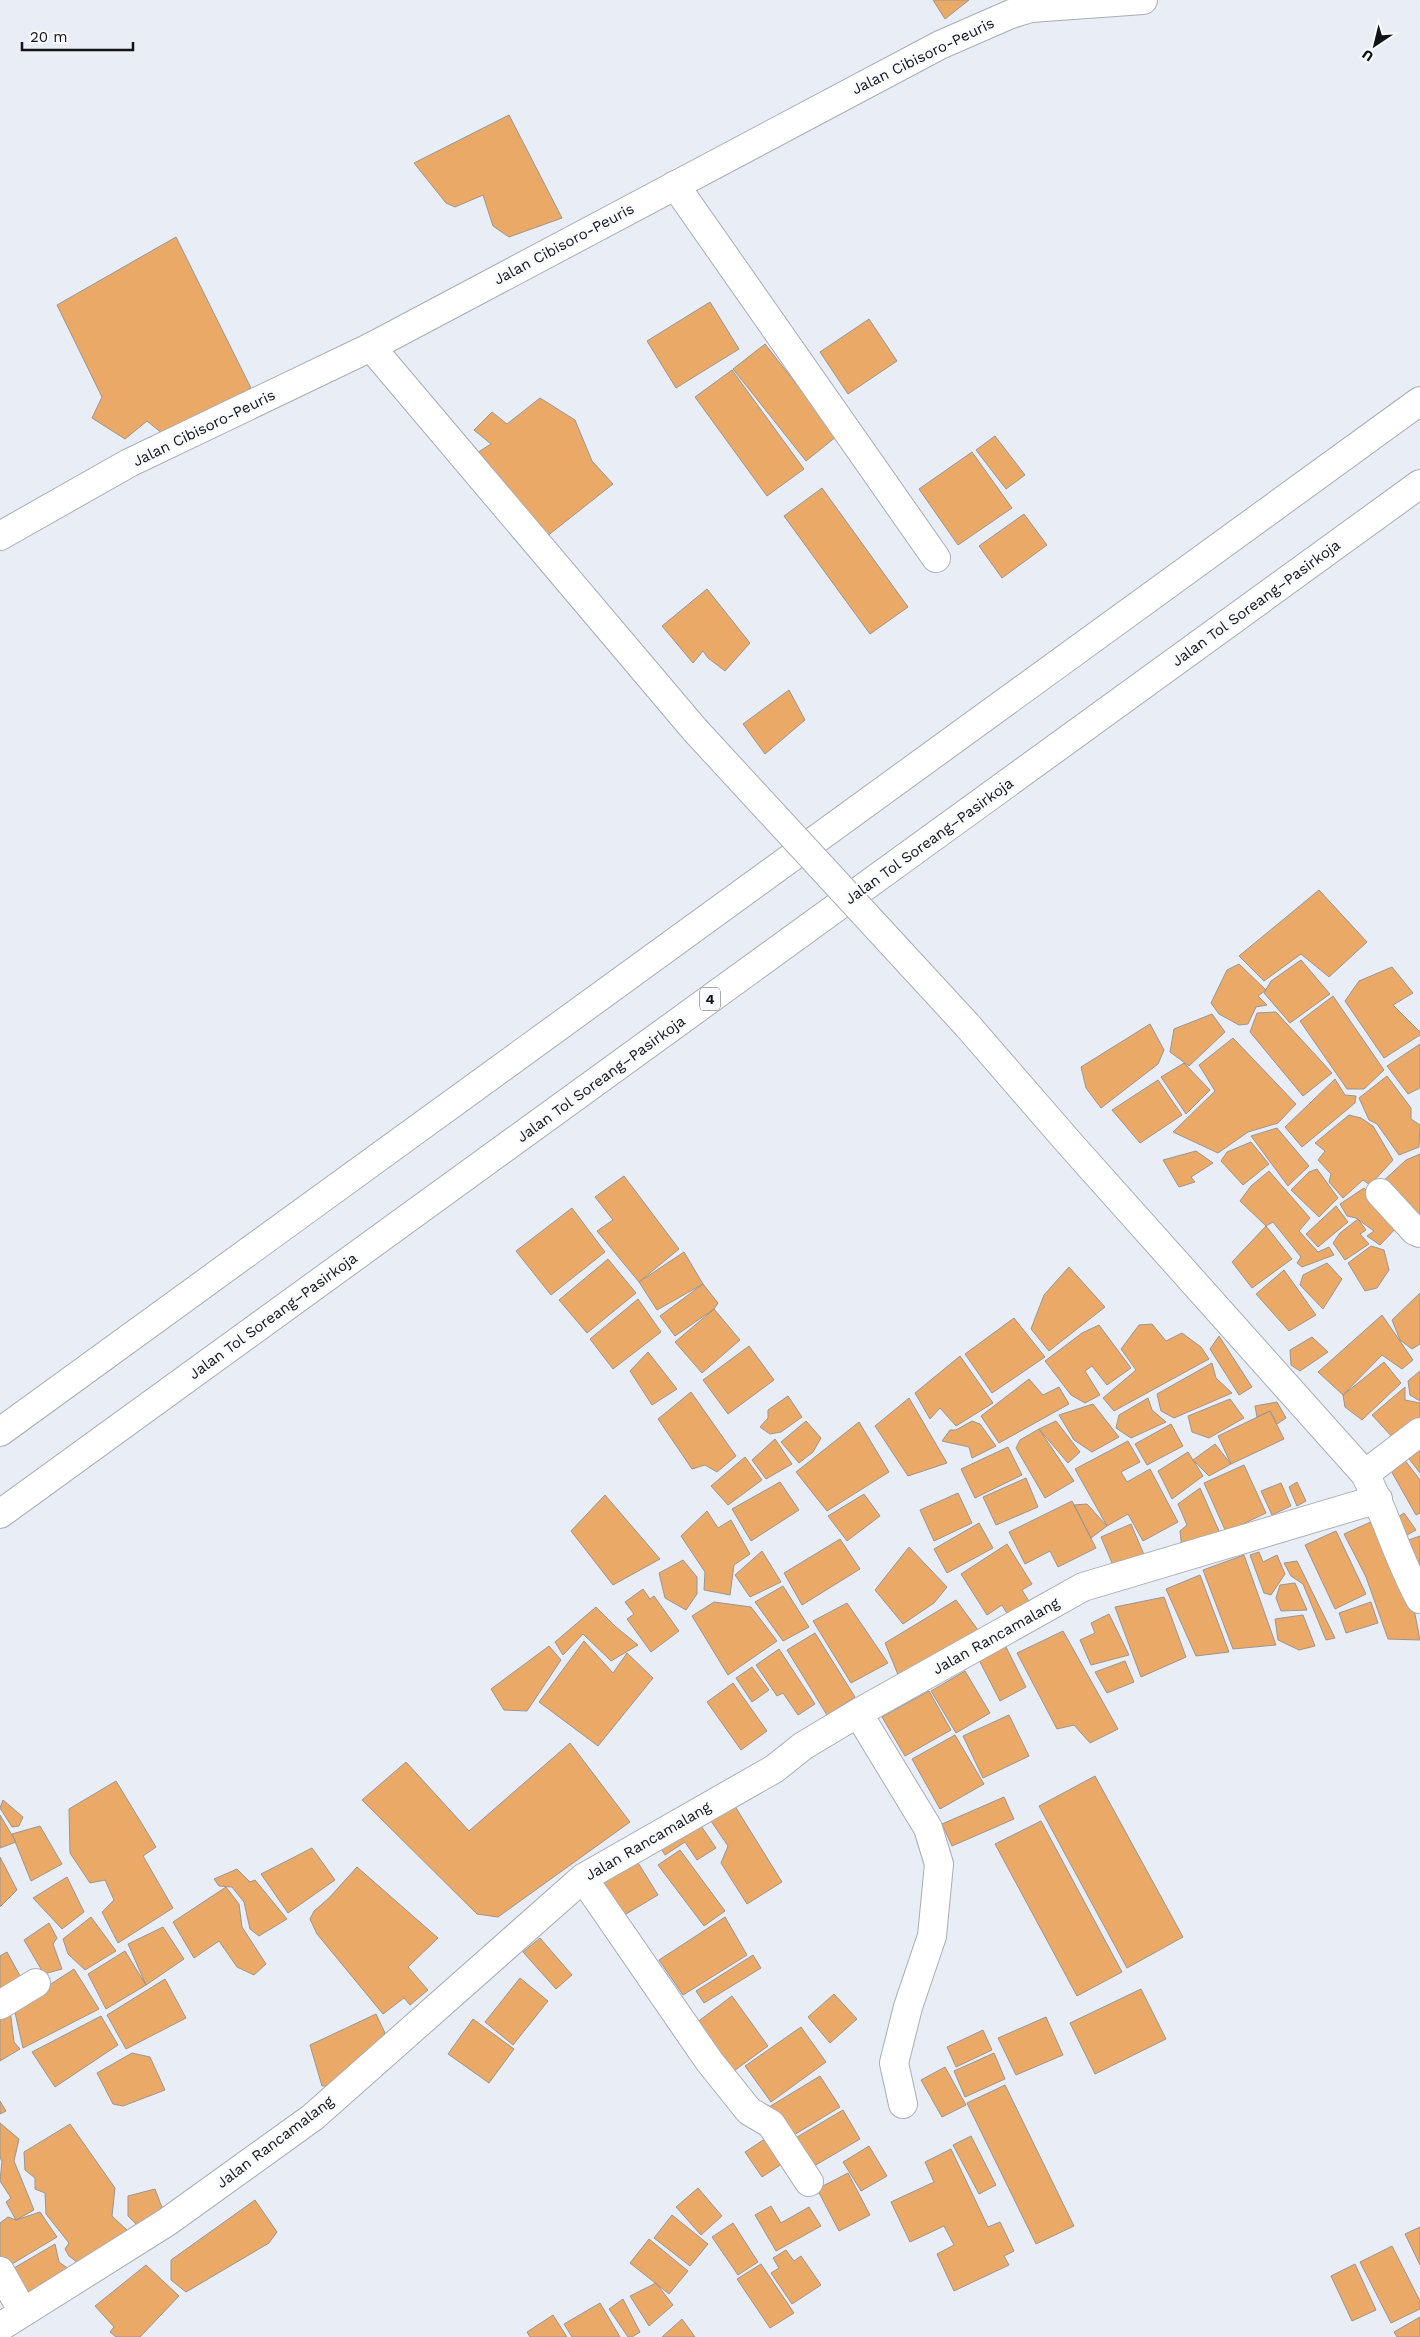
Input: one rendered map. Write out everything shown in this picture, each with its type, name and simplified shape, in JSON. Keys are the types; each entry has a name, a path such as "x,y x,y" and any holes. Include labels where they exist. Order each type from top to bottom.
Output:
{"main road":[{"name":"Jalan Cibisoro-Peuris","path":"0,536 129,463 371,348 940,45 1011,14 1031,8 1143,0"},
{"path":"675,185 936,558"},
{"path":"371,348 695,730 967,1025 1077,1152 1365,1474 1378,1498 1404,1569 1420,1599"},
{"path":"0,1432 1420,402"},
{"name":"Jalan Tol Soreang–Pasirkoja","path":"0,1514 1420,484"},
{"path":"1380,1193 1414,1231 1420,1233"},
{"path":"1365,1474 1420,1432"},
{"name":"Jalan Rancamalang","path":"0,2327 167,2222 313,2117 583,1878 774,1769 803,1746 858,1713 1084,1587 1378,1498"},
{"path":"858,1713 928,1828 939,1864 932,1936 908,2007 894,2063 903,2104"},
{"path":"583,1878 709,2061 749,2111 771,2124 809,2182"},
{"path":"0,2005 36,1983"},
{"path":"0,2271 23,2312"}],"building":[{"path":"933,0 969,0 945,19"},
{"path":"509,115 562,218 509,237 493,226 483,195 455,207 446,203 414,163"},
{"path":"176,237 251,388 163,434 147,421 125,439 92,418 102,397 57,305"},
{"path":"710,302 739,349 676,388 647,341"},
{"path":"869,319 897,361 848,394 820,352"},
{"path":"765,344 837,436 806,461 733,369"},
{"path":"732,370 804,469 767,496 695,397"},
{"path":"540,398 575,420 592,461 613,484 546,537 477,453 491,444 474,430 492,412 507,424"},
{"path":"995,436 1025,475 1006,489 976,450"},
{"path":"972,452 1012,508 958,545 919,489"},
{"path":"822,488 908,607 870,634 784,516"},
{"path":"1024,514 1047,545 1002,578 979,546"},
{"path":"707,589 750,643 725,671 708,658 703,651 693,663 662,626"},
{"path":"789,690 805,720 765,754 743,724"},
{"path":"1319,890 1367,942 1329,977 1301,954 1264,981 1239,956"},
{"path":"1301,960 1330,994 1290,1023 1264,993 1271,981"},
{"path":"1239,964 1266,990 1258,996 1267,1005 1256,1007 1248,1024 1239,1025 1219,1014 1211,1003 1227,970"},
{"path":"1392,967 1413,993 1393,1005 1420,1032 1420,1035 1384,1058 1345,1001 1359,981"},
{"path":"1333,996 1384,1070 1364,1089 1347,1089 1300,1021"},
{"path":"1276,1012 1332,1073 1303,1096 1250,1032 1257,1013"},
{"path":"1212,1014 1225,1032 1189,1066 1170,1052 1174,1029"},
{"path":"1150,1024 1164,1050 1158,1064 1101,1108 1086,1088 1081,1067"},
{"path":"1233,1038 1296,1104 1278,1123 1248,1132 1218,1153 1173,1132 1215,1091 1199,1065"},
{"path":"1420,1044 1420,1088 1408,1094 1387,1066"},
{"path":"1184,1063 1210,1090 1186,1114 1161,1077"},
{"path":"1387,1076 1411,1108 1411,1119 1420,1125 1419,1147 1399,1155 1377,1124 1369,1120 1359,1098"},
{"path":"1335,1079 1345,1095 1356,1096 1355,1103 1302,1147 1285,1127"},
{"path":"1158,1080 1182,1115 1140,1143 1112,1110"},
{"path":"1349,1115 1361,1118 1373,1126 1393,1160 1370,1185 1363,1180 1343,1198 1329,1182 1331,1174 1318,1160 1325,1151 1315,1143"},
{"path":"1277,1128 1309,1166 1288,1186 1251,1136"},
{"path":"1251,1142 1269,1164 1243,1185 1221,1161 1227,1152"},
{"path":"1196,1151 1213,1163 1191,1177 1195,1182 1179,1187 1163,1160"},
{"path":"1420,1154 1420,1215 1396,1206 1380,1184 1406,1160"},
{"path":"1317,1169 1338,1198 1319,1217 1291,1190 1309,1172"},
{"path":"1269,1171 1310,1218 1299,1231 1318,1252 1329,1247 1334,1255 1302,1267 1297,1263 1301,1257 1273,1222 1266,1226 1240,1201 1251,1186"},
{"path":"624,1176 679,1249 639,1282 597,1231 613,1220 595,1197"},
{"path":"1364,1188 1399,1225 1380,1245 1367,1236 1374,1231 1356,1218 1347,1216 1340,1204"},
{"path":"1336,1206 1348,1222 1318,1247 1306,1234"},
{"path":"572,1208 605,1252 551,1295 516,1251"},
{"path":"1358,1219 1366,1230 1360,1234 1369,1244 1345,1260 1333,1243 1340,1233"},
{"path":"1266,1226 1292,1259 1252,1288 1232,1262"},
{"path":"1371,1246 1384,1250 1389,1270 1377,1288 1365,1291 1348,1263"},
{"path":"684,1252 703,1284 657,1310 639,1282"},
{"path":"608,1259 636,1293 587,1333 559,1300"},
{"path":"1327,1263 1342,1279 1323,1309 1300,1285 1303,1275"},
{"path":"1069,1267 1105,1307 1049,1351 1031,1329 1044,1295"},
{"path":"1284,1270 1316,1315 1289,1331 1256,1294"},
{"path":"703,1284 718,1303 714,1309 675,1336 660,1316"},
{"path":"1420,1293 1420,1344 1412,1349 1400,1340 1392,1320"},
{"path":"638,1299 661,1332 613,1369 590,1339"},
{"path":"714,1309 740,1340 702,1373 675,1342"},
{"path":"1382,1315 1413,1360 1402,1369 1382,1355 1343,1395 1318,1372"},
{"path":"1014,1318 1045,1357 992,1393 965,1354"},
{"path":"1152,1324 1166,1341 1182,1333 1201,1347 1209,1359 1114,1411 1103,1398 1136,1370 1121,1349 1139,1325"},
{"path":"1099,1325 1131,1368 1107,1385 1092,1366 1085,1371 1100,1395 1085,1403 1071,1395 1045,1361 1082,1333"},
{"path":"1219,1336 1252,1387 1239,1395 1210,1349"},
{"path":"1312,1337 1328,1352 1300,1371 1291,1365 1290,1350"},
{"path":"749,1346 774,1380 728,1414 703,1380"},
{"path":"648,1352 677,1389 652,1405 630,1371"},
{"path":"960,1356 993,1403 956,1426 940,1408 930,1419 915,1393"},
{"path":"1384,1362 1401,1383 1362,1420 1345,1407 1343,1395"},
{"path":"1212,1363 1216,1378 1232,1393 1174,1418 1161,1411 1157,1394"},
{"path":"1420,1371 1420,1401 1410,1395 1408,1381"},
{"path":"1029,1379 1043,1395 1059,1387 1069,1404 999,1443 981,1416"},
{"path":"1405,1387 1405,1400 1420,1403 1420,1421 1394,1439 1372,1415"},
{"path":"691,1392 736,1456 717,1472 705,1465 692,1469 658,1419"},
{"path":"788,1396 802,1417 781,1432 770,1434 760,1427 768,1418 768,1410"},
{"path":"909,1398 947,1463 908,1476 875,1426"},
{"path":"1148,1398 1152,1410 1166,1422 1131,1438 1116,1428 1119,1415"},
{"path":"1230,1399 1244,1418 1209,1438 1192,1432 1188,1416"},
{"path":"1277,1402 1286,1418 1277,1424 1270,1411 1257,1417 1255,1406"},
{"path":"1093,1404 1119,1437 1092,1452 1074,1440 1059,1415"},
{"path":"1270,1411 1284,1439 1231,1464 1218,1436"},
{"path":"806,1421 821,1438 813,1452 799,1463 781,1442"},
{"path":"972,1421 980,1424 996,1446 972,1458 969,1447 942,1441 950,1430 956,1430"},
{"path":"1056,1421 1080,1452 1068,1463 1039,1429"},
{"path":"859,1422 889,1472 827,1511 796,1472"},
{"path":"1171,1424 1183,1446 1147,1465 1135,1444"},
{"path":"1039,1429 1074,1481 1045,1498 1016,1448 1020,1440"},
{"path":"775,1439 792,1464 766,1479 752,1460"},
{"path":"1128,1441 1140,1462 1121,1472 1127,1482 1150,1469 1178,1522 1143,1541 1128,1514 1107,1526 1075,1469"},
{"path":"1215,1444 1231,1464 1209,1476 1193,1460"},
{"path":"1420,1444 1420,1473 1406,1455"},
{"path":"1008,1447 1022,1475 975,1498 961,1469"},
{"path":"1188,1452 1203,1476 1172,1499 1158,1471"},
{"path":"745,1457 762,1480 728,1505 711,1486"},
{"path":"1404,1459 1420,1480 1420,1513 1416,1515 1390,1469"},
{"path":"1244,1465 1266,1513 1226,1532 1204,1483"},
{"path":"1026,1478 1038,1507 996,1525 983,1497"},
{"path":"780,1482 799,1510 751,1541 732,1509"},
{"path":"1297,1482 1306,1501 1297,1506 1289,1487"},
{"path":"1281,1483 1291,1506 1272,1515 1261,1491"},
{"path":"1200,1488 1223,1540 1182,1550 1180,1531 1187,1525 1178,1504"},
{"path":"958,1493 972,1523 934,1541 920,1510"},
{"path":"864,1494 880,1516 847,1541 828,1516"},
{"path":"605,1495 660,1559 613,1585 571,1531"},
{"path":"1072,1501 1096,1548 1058,1567 1050,1551 1025,1564 1009,1532"},
{"path":"1087,1504 1107,1526 1091,1538 1074,1505"},
{"path":"707,1511 718,1528 731,1520 750,1554 734,1565 730,1595 704,1590 705,1572 681,1536"},
{"path":"1404,1513 1416,1530 1400,1539 1394,1520"},
{"path":"1375,1520 1399,1588 1410,1588 1420,1640 1388,1639 1366,1577 1344,1534"},
{"path":"979,1523 993,1548 947,1573 934,1549"},
{"path":"1131,1524 1145,1557 1115,1570 1101,1537"},
{"path":"1336,1531 1366,1594 1335,1609 1305,1545"},
{"path":"1420,1536 1420,1571 1403,1542"},
{"path":"840,1539 860,1569 802,1605 784,1573"},
{"path":"1007,1544 1032,1584 1022,1590 1030,1603 1009,1617 1002,1605 987,1615 961,1574"},
{"path":"909,1547 947,1587 934,1603 903,1624 875,1590"},
{"path":"762,1551 781,1582 750,1597 735,1575"},
{"path":"1259,1552 1263,1562 1277,1555 1285,1574 1271,1595 1264,1593 1250,1555"},
{"path":"1244,1555 1276,1645 1233,1649 1203,1570"},
{"path":"683,1560 697,1577 697,1594 686,1610 665,1598 659,1573"},
{"path":"1297,1561 1335,1638 1326,1640 1303,1584 1291,1576 1284,1563"},
{"path":"1200,1575 1229,1652 1196,1656 1166,1589"},
{"path":"1295,1583 1307,1610 1281,1611 1276,1598 1280,1585"},
{"path":"783,1586 809,1627 783,1641 755,1602"},
{"path":"643,1589 650,1599 654,1596 679,1631 651,1652 627,1619 634,1614 625,1602"},
{"path":"1164,1597 1186,1657 1141,1677 1115,1607"},
{"path":"956,1600 978,1630 899,1677 885,1643"},
{"path":"714,1602 751,1607 777,1641 728,1675 692,1616"},
{"path":"1371,1602 1378,1623 1346,1633 1339,1613"},
{"path":"847,1603 888,1663 851,1683 813,1621"},
{"path":"596,1607 638,1645 611,1661 583,1634 563,1655 555,1642"},
{"path":"1109,1614 1129,1655 1091,1665 1080,1640 1095,1633 1091,1623"},
{"path":"1303,1615 1315,1646 1299,1650 1278,1640 1275,1619"},
{"path":"1063,1631 1118,1729 1090,1743 1074,1725 1057,1729 1017,1653"},
{"path":"815,1633 855,1697 827,1715 787,1650"},
{"path":"584,1641 613,1673 627,1653 653,1678 598,1746 539,1702"},
{"path":"1005,1645 1026,1687 1000,1701 978,1658"},
{"path":"549,1646 561,1660 527,1711 504,1710 491,1689"},
{"path":"779,1649 815,1704 798,1715 783,1693 777,1696 756,1665"},
{"path":"1125,1661 1134,1682 1107,1693 1095,1672"},
{"path":"752,1667 769,1690 752,1702 736,1678"},
{"path":"965,1671 990,1713 956,1733 931,1691"},
{"path":"733,1683 767,1731 741,1750 707,1702"},
{"path":"929,1691 951,1730 905,1756 882,1717"},
{"path":"1009,1715 1029,1756 983,1778 963,1736"},
{"path":"955,1735 984,1784 940,1809 912,1759"},
{"path":"570,1743 630,1822 498,1917 477,1914 362,1800 406,1762 469,1831"},
{"path":"1095,1776 1183,1937 1127,1968 1039,1806"},
{"path":"116,1781 156,1847 143,1856 173,1908 118,1943 102,1912 114,1900 105,1880 90,1883 70,1853 69,1809"},
{"path":"1004,1797 1014,1819 952,1846 942,1824"},
{"path":"3,1800 23,1817 19,1826 12,1827 0,1808"},
{"path":"733,1803 782,1882 747,1904 721,1863 728,1846 709,1818"},
{"path":"0,1815 16,1842 0,1848"},
{"path":"695,1817 716,1848 697,1860 685,1842 665,1855 657,1842"},
{"path":"1041,1821 1122,1972 1077,1996 995,1844"},
{"path":"40,1826 62,1864 31,1881 12,1834"},
{"path":"312,1848 335,1880 288,1913 261,1874"},
{"path":"680,1850 725,1911 704,1926 658,1865"},
{"path":"0,1857 17,1890 0,1907"},
{"path":"637,1861 658,1895 621,1917 600,1883"},
{"path":"357,1867 438,1938 408,1967 428,1990 410,2005 404,1998 383,2014 317,1934 310,1919 314,1911 329,1898"},
{"path":"237,1869 250,1882 255,1880 287,1919 259,1936 250,1929 244,1902 232,1887 219,1886 214,1879"},
{"path":"67,1877 84,1912 62,1929 33,1898"},
{"path":"226,1887 239,1904 242,1927 266,1964 254,1975 237,1967 219,1941 194,1958 173,1922"},
{"path":"91,1917 116,1951 85,1970 68,1954 63,1939"},
{"path":"725,1917 747,1955 683,1995 659,1960"},
{"path":"49,1923 57,1938 53,1944 62,1969 44,1974 24,1940"},
{"path":"163,1927 184,1959 146,1985 128,1944"},
{"path":"540,1938 572,1975 556,1989 523,1952"},
{"path":"125,1951 146,1985 106,2009 88,1974"},
{"path":"7,1952 24,1983 0,1997 0,1956"},
{"path":"753,1955 761,1968 704,2003 696,1991"},
{"path":"74,1969 99,2009 23,2048 14,2008"},
{"path":"520,1978 548,2001 513,2045 485,2022"},
{"path":"165,1979 186,2018 126,2049 107,2015"},
{"path":"1141,1989 1166,2039 1095,2074 1070,2023"},
{"path":"834,1994 857,2019 830,2043 808,2017"},
{"path":"732,1996 768,2046 727,2076 692,2026"},
{"path":"10,2009 14,2042 20,2049 0,2061 0,2016"},
{"path":"376,2014 385,2033 373,2049 334,2086 322,2086 310,2045"},
{"path":"101,2016 118,2045 55,2087 32,2052"},
{"path":"1046,2017 1063,2055 1016,2075 998,2038"},
{"path":"473,2019 514,2049 489,2083 448,2054"},
{"path":"801,2027 826,2062 771,2102 745,2066"},
{"path":"983,2030 992,2050 956,2067 947,2047"},
{"path":"132,2053 150,2057 165,2090 123,2106 113,2104 97,2073"},
{"path":"994,2053 1005,2079 965,2097 954,2071"},
{"path":"945,2067 966,2105 942,2117 921,2080"},
{"path":"820,2076 840,2107 789,2138 769,2107"},
{"path":"1005,2085 1074,2226 1036,2244 967,2103"},
{"path":"0,2101 6,2111 0,2114"},
{"path":"843,2110 860,2139 809,2169 792,2140"},
{"path":"0,2123 19,2139 14,2161 34,2210 16,2220 6,2202 11,2198 0,2181 2,2161 0,2158"},
{"path":"70,2124 115,2188 112,2216 129,2232 78,2263 69,2256 65,2249 69,2243 46,2214 45,2193 35,2189 35,2178 25,2170 24,2152"},
{"path":"774,2133 791,2158 762,2177 745,2152"},
{"path":"971,2136 996,2185 979,2194 953,2145"},
{"path":"869,2146 887,2176 861,2191 843,2162"},
{"path":"951,2149 988,2227 1000,2222 1014,2251 1004,2256 1009,2265 954,2291 937,2254 954,2245 944,2226 910,2242 891,2202 934,2182 925,2162"},
{"path":"848,2173 870,2215 839,2231 817,2189"},
{"path":"698,2188 722,2216 701,2235 676,2207"},
{"path":"155,2189 164,2213 140,2228 128,2216 128,2196"},
{"path":"255,2200 277,2232 269,2243 186,2292 171,2280 171,2260"},
{"path":"771,2206 781,2223 809,2207 821,2226 776,2251 755,2215"},
{"path":"40,2212 57,2237 12,2264 0,2259 0,2223 8,2217 16,2220"},
{"path":"672,2215 708,2244 690,2266 654,2238"},
{"path":"733,2223 758,2262 738,2275 712,2237"},
{"path":"1420,2227 1420,2265 1405,2234"},
{"path":"649,2239 688,2271 669,2294 630,2263"},
{"path":"55,2244 59,2262 73,2272 30,2299 14,2268"},
{"path":"1392,2246 1420,2301 1420,2309 1391,2323 1360,2262"},
{"path":"786,2250 794,2261 801,2256 821,2285 792,2304 771,2273 779,2268 773,2258"},
{"path":"761,2264 794,2313 770,2328 737,2279"},
{"path":"1355,2264 1376,2310 1352,2321 1331,2276"},
{"path":"146,2265 179,2296 140,2337 116,2337 110,2332 114,2327 95,2306"},
{"path":"656,2283 673,2305 649,2326 630,2296"},
{"path":"623,2299 640,2332 632,2337 628,2337 609,2309"},
{"path":"600,2303 620,2337 572,2337 564,2324"},
{"path":"553,2315 567,2337 530,2337 527,2332"},
{"path":"1420,2317 1420,2337 1397,2337 1394,2332"},
{"path":"682,2319 695,2337 662,2337"}]}
